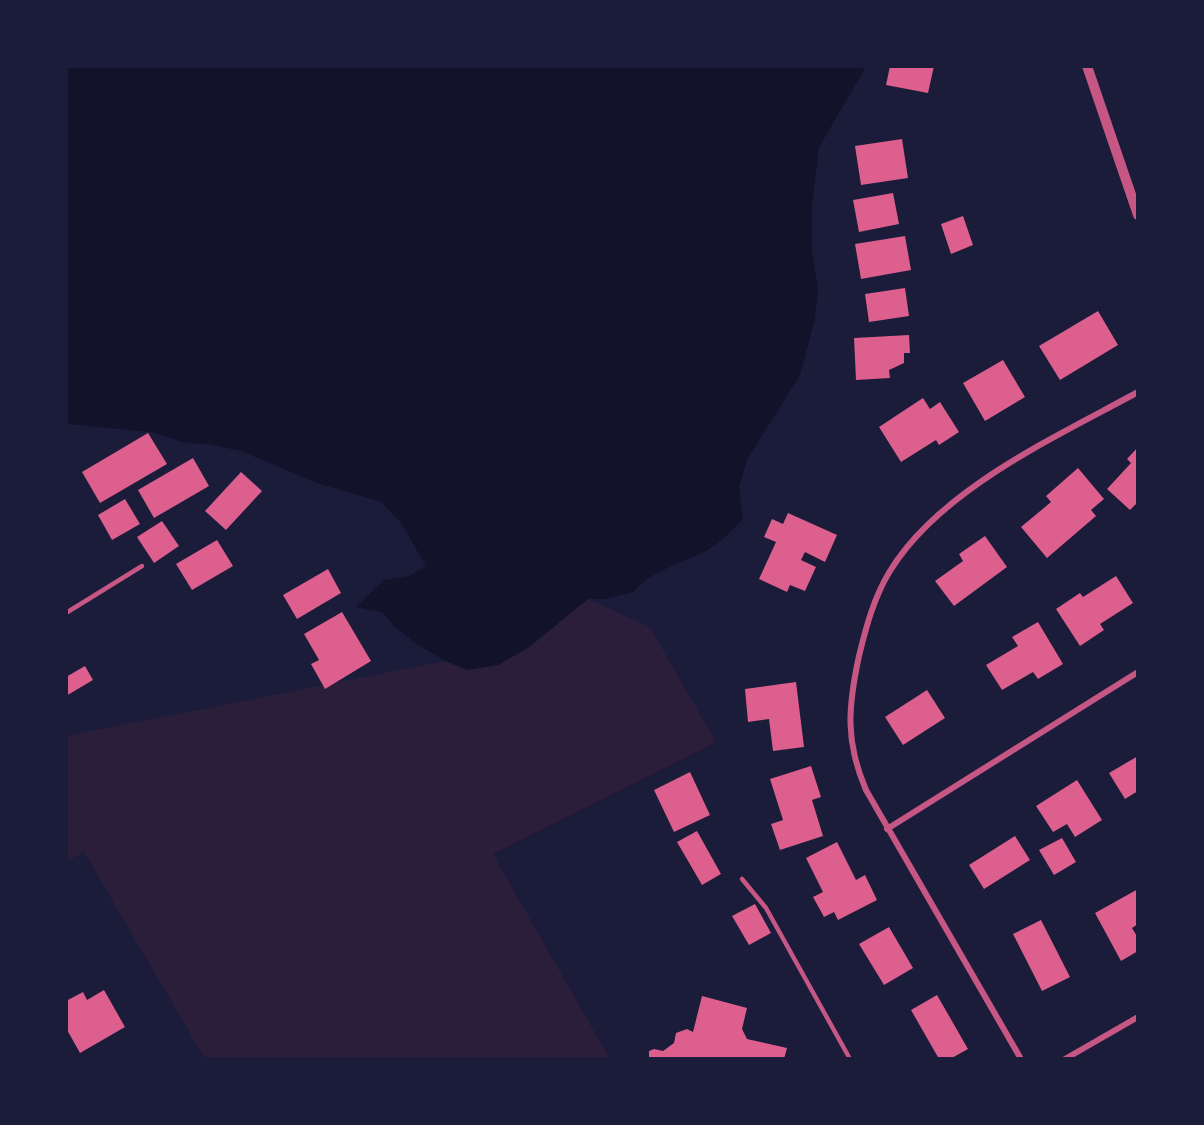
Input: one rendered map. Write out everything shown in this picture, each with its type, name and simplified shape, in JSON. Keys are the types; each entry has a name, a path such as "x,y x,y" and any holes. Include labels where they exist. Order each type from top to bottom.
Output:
{"street":[{"path":"1087,66 1138,215"},
{"path":"1021,1059 866,790 852,750 851,701 860,652 872,609 883,582 897,560 928,525 964,494 1014,461 1138,392"},
{"path":"887,829 1138,672"},
{"path":"1065,1059 1138,1017"}],"lane":[{"path":"66,613 142,566"},
{"path":"742,879 766,908 850,1059"}],"shaded area":[{"path":"66,66 865,66 819,147 812,205 812,252 818,289 815,319 800,375 748,458 739,486 743,519 715,545 650,577 634,592 605,599 588,599 528,648 498,665 468,670 445,661 415,643 395,627 382,612 356,607 384,580 409,576 426,566 401,523 381,502 317,483 241,451 209,444 186,443 152,432 66,424"},
{"path":"588,599 650,627 716,742 493,854 610,1059 205,1059 84,852 66,862 66,736 445,661 468,670 564,618"}],"building":[{"path":"890,66 934,66 928,93 886,85"},
{"path":"902,139 908,178 861,185 855,146"},
{"path":"893,193 899,224 859,232 853,200"},
{"path":"963,216 973,245 951,254 941,224"},
{"path":"905,236 911,270 861,279 855,244"},
{"path":"905,288 909,316 869,322 865,294"},
{"path":"1098,311 1118,345 1060,380 1039,346"},
{"path":"909,335 910,353 904,353 904,363 889,370 890,378 856,380 854,338"},
{"path":"1003,360 1025,397 985,421 963,383"},
{"path":"923,398 930,409 940,402 959,432 939,445 936,440 901,462 879,427"},
{"path":"148,433 167,464 100,503 82,472"},
{"path":"1138,447 1138,502 1130,510 1107,489 1131,463 1127,459"},
{"path":"193,458 209,486 154,518 138,490"},
{"path":"1078,468 1104,499 1091,510 1096,516 1047,558 1021,527 1051,502 1046,496"},
{"path":"241,472 262,491 226,530 205,511"},
{"path":"125,499 140,524 112,540 98,515"},
{"path":"788,513 837,535 825,562 805,552 801,560 816,567 805,591 790,585 787,592 759,579 776,542 764,537 772,519 783,524"},
{"path":"162,521 179,546 154,563 137,537"},
{"path":"985,536 1007,567 954,606 935,581 963,561 959,554"},
{"path":"217,540 233,566 192,590 176,564"},
{"path":"328,569 341,593 297,619 283,595"},
{"path":"1116,576 1133,603 1100,624 1104,630 1080,646 1056,609 1080,593 1083,597"},
{"path":"342,612 371,661 325,689 311,664 319,660 304,634"},
{"path":"1038,622 1063,664 1038,679 1033,672 1002,690 986,665 1018,646 1012,637"},
{"path":"85,666 93,680 66,696 66,677"},
{"path":"796,682 804,747 773,751 769,719 748,722 745,689"},
{"path":"927,690 945,718 903,745 885,717"},
{"path":"1138,756 1138,791 1125,799 1109,773"},
{"path":"811,766 821,797 812,800 823,836 780,850 771,824 783,820 770,779"},
{"path":"690,772 710,815 674,832 654,790"},
{"path":"1077,780 1102,820 1075,837 1067,824 1053,832 1036,806"},
{"path":"697,831 721,874 702,885 677,842"},
{"path":"1015,836 1030,860 984,889 969,865"},
{"path":"1062,838 1076,862 1054,875 1039,850"},
{"path":"837,842 856,880 865,875 877,900 838,920 834,912 824,917 813,897 823,892 806,858"},
{"path":"1138,889 1138,924 1132,928 1138,938 1138,951 1121,961 1095,913"},
{"path":"755,904 771,933 749,945 732,916"},
{"path":"1041,920 1070,977 1042,991 1013,934"},
{"path":"889,927 913,968 884,985 859,944"},
{"path":"104,990 125,1027 80,1053 66,1028 66,1001 83,992 87,1000"},
{"path":"937,995 968,1049 950,1059 939,1059 911,1010"},
{"path":"702,996 747,1008 742,1029 747,1039 787,1048 784,1059 649,1059 649,1051 654,1049 663,1051 674,1043 676,1033 687,1029 693,1032"}]}
